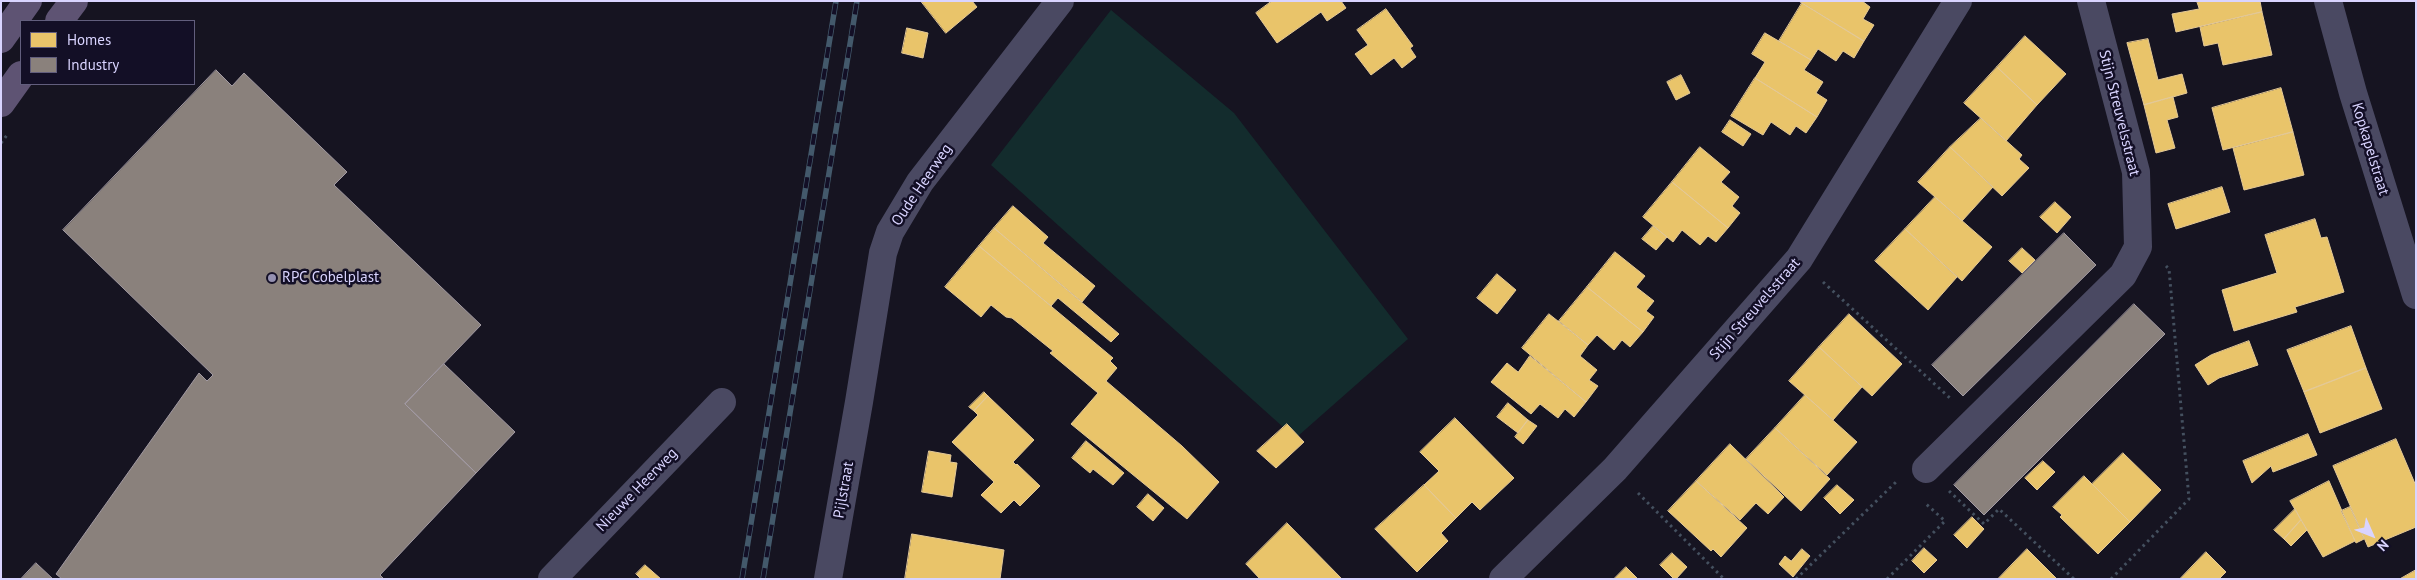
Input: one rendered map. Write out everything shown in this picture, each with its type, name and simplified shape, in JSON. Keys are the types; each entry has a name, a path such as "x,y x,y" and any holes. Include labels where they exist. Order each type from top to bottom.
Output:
{"main road":[{"path":"1,39 28,1"},
{"path":"60,20 74,1"},
{"path":"1,103 20,76"}],"street":[{"name":"Oude Heerweg","path":"860,402 883,253 890,232 920,182 1060,1"},
{"name":"Stijn Streuvelsstraat","path":"1504,579 1615,470 1799,259 1958,1"},
{"name":"Stijn Streuvelsstraat","path":"1926,469 2123,275 2138,247 2136,172 2091,1"},
{"name":"Kopkapelstraat","path":"2328,1 2353,93 2416,295"},
{"name":"Nieuwe Heerweg","path":"552,579 722,402"},
{"name":"Pijlstraat","path":"828,579 860,402"}],"path":[{"path":"2111,579 2189,499 2169,268 2138,247"},
{"path":"1799,259 1974,420"},
{"path":"1796,579 1914,463 1926,469 1984,524 1999,509 2074,579"},
{"path":"1615,470 1724,579"},
{"path":"1887,579 1945,522 1919,497"}],"green space":[{"path":"1111,10 1234,113 1408,339 1298,436 1288,424 1283,427 991,165"}],"building: Homes":[{"path":"921,1 972,1 977,7 946,33"},
{"path":"1272,1 1341,1 1346,8 1327,21 1321,12 1277,43 1256,13"},
{"path":"1799,1 1862,1 1870,7 1863,19 1874,25 1864,41"},
{"path":"2197,1 2260,1 2262,12 2176,32 2172,14 2199,9"},
{"path":"1802,3 1864,41 1854,58 1843,51 1836,61 1818,49 1811,60 1779,41"},
{"path":"1386,9 1413,46 1410,48 1416,57 1402,68 1394,58 1371,75 1355,54 1368,45 1357,30"},
{"path":"2262,12 2272,55 2223,65 2218,43 2204,46 2200,27"},
{"path":"907,28 928,33 923,58 902,53"},
{"path":"1765,33 1811,60 1804,70 1823,82 1816,93 1827,100 1817,117 1755,78 1765,62 1752,54"},
{"path":"2025,36 2066,74 2037,105 1997,67"},
{"path":"2148,39 2158,80 2182,74 2187,93 2144,105 2127,43"},
{"path":"1997,67 2037,105 2006,141 1964,103"},
{"path":"1681,75 1690,93 1676,100 1667,82"},
{"path":"1755,78 1817,117 1806,133 1796,126 1790,135 1771,122 1763,135 1731,116"},
{"path":"2281,88 2293,132 2223,150 2212,108"},
{"path":"2173,97 2178,117 2167,120 2175,148 2156,153 2144,105"},
{"path":"1981,118 2022,155 2019,159 2029,168 2002,196 1950,147"},
{"path":"1730,120 1751,134 1743,146 1722,132"},
{"path":"2293,132 2304,175 2244,190 2233,148"},
{"path":"1700,147 1730,172 1721,182 1739,197 1732,206 1740,213 1728,228 1672,182"},
{"path":"1950,147 1993,187 1962,221 1918,182"},
{"path":"1672,182 1728,228 1716,242 1708,236 1700,245 1682,230 1673,242 1643,217"},
{"path":"2222,187 2230,212 2176,229 2168,204"},
{"path":"1935,197 1992,247 1962,281 1905,229"},
{"path":"2055,202 2071,217 2057,233 2040,217"},
{"path":"1013,206 1048,237 1043,243 1095,286 1082,302 994,228"},
{"path":"2315,219 2321,238 2327,237 2344,292 2295,307 2297,312 2234,331 2222,290 2277,273 2265,235"},
{"path":"1653,226 1667,237 1656,250 1642,239"},
{"path":"994,228 1119,334 1111,342 1058,298 1051,306 979,246"},
{"path":"1905,229 1957,277 1928,310 1875,261"},
{"path":"979,246 1113,358 1110,361 1117,368 1106,381 1182,446 1219,482 1187,519 1071,424 1098,393 1050,353 1053,351 1012,318 1006,317 991,305 981,317 945,287"},
{"path":"2022,248 2035,260 2022,273 2009,261"},
{"path":"1615,252 1645,276 1636,287 1654,301 1646,311 1654,317 1643,332 1587,287"},
{"path":"1497,274 1516,290 1497,314 1477,298"},
{"path":"1587,287 1643,332 1630,347 1622,340 1614,350 1597,335 1588,345 1559,321"},
{"path":"1549,314 1588,345 1580,356 1597,370 1589,380 1598,386 1586,402 1522,348"},
{"path":"1849,314 1902,364 1872,396 1819,347"},
{"path":"2351,326 2366,368 2304,392 2287,350"},
{"path":"2249,341 2258,365 2219,378 2208,385 2195,365 2211,355"},
{"path":"1819,347 1862,387 1833,420 1789,381"},
{"path":"1530,356 1586,402 1574,417 1565,409 1558,418 1540,404 1531,414 1491,382 1507,363 1518,372"},
{"path":"2366,368 2382,409 2320,433 2304,392"},
{"path":"984,392 988,396 974,411 969,407"},
{"path":"1805,395 1857,442 1827,475 1775,428"},
{"path":"988,396 1034,440 1013,462 1040,486 1020,506 1014,500 1001,513 981,495 994,482 952,442 978,415 974,411"},
{"path":"1508,403 1528,420 1518,433 1497,417"},
{"path":"1455,418 1514,478 1480,510 1472,502 1456,518 1424,485 1439,471 1420,452"},
{"path":"1528,420 1537,426 1523,444 1515,437"},
{"path":"1287,424 1304,442 1276,468 1257,451"},
{"path":"1775,428 1830,479 1801,511 1746,459"},
{"path":"2308,434 2317,455 2273,472 2271,466 2252,483 2243,461"},
{"path":"2396,439 2416,486 2416,527 2368,547 2333,466"},
{"path":"1086,441 1124,473 1113,485 1093,469 1090,473 1072,458"},
{"path":"1730,444 1784,497 1768,514 1756,503 1740,520 1696,481"},
{"path":"929,451 951,455 950,462 957,463 952,497 922,492"},
{"path":"2123,453 2161,490 2130,522 2092,484"},
{"path":"2043,461 2055,472 2037,490 2025,478"},
{"path":"2084,476 2130,522 2098,554 2060,517 2062,515 2053,507"},
{"path":"1696,481 1747,528 1721,557 1713,549 1711,551 1668,511"},
{"path":"2329,481 2355,541 2323,557 2290,501"},
{"path":"1424,485 1456,518 1441,533 1448,541 1417,572 1375,529"},
{"path":"1837,485 1854,500 1840,514 1824,498"},
{"path":"1148,494 1164,508 1153,521 1137,507"},
{"path":"2350,507 2364,539 2356,543 2341,511"},
{"path":"2295,509 2301,520 2284,539 2274,530"},
{"path":"1972,517 1984,529 1967,548 1954,535"},
{"path":"2301,520 2307,530 2291,546 2284,539"},
{"path":"1287,523 1342,579 1260,579 1246,564"},
{"path":"912,534 1004,550 1000,579 905,579"},
{"path":"1924,548 1937,560 1924,573 1912,561"},
{"path":"1802,549 1810,556 1793,577 1779,564 1785,556 1791,561"},
{"path":"2027,549 2057,579 1998,579"},
{"path":"2206,552 2226,572 2219,579 2180,579"},
{"path":"1672,553 1687,567 1676,579 1660,565"},
{"path":"645,565 661,579 641,579 636,574"},
{"path":"1626,567 1638,579 1614,579"},
{"path":"2416,570 2416,579 2400,579"}],"building: Industry":[{"name":"RPC Cobelplast","path":"216,70 232,86 244,73 347,172 334,185 481,325 405,404 476,473 380,575 384,579 62,579 56,574 199,373 207,381 213,375 63,230"},
{"path":"2064,233 2096,265 1963,396 1932,365"},
{"path":"2134,304 2165,334 1984,515 1954,485"},
{"path":"444,364 515,432 476,473 405,404"},
{"path":"36,563 53,579 21,579"}],"railway":[{"path":"742,579 836,1"},
{"path":"763,579 857,1"}],"place":[{"name":"RPC Cobelplast","path":"272,278"}]}
